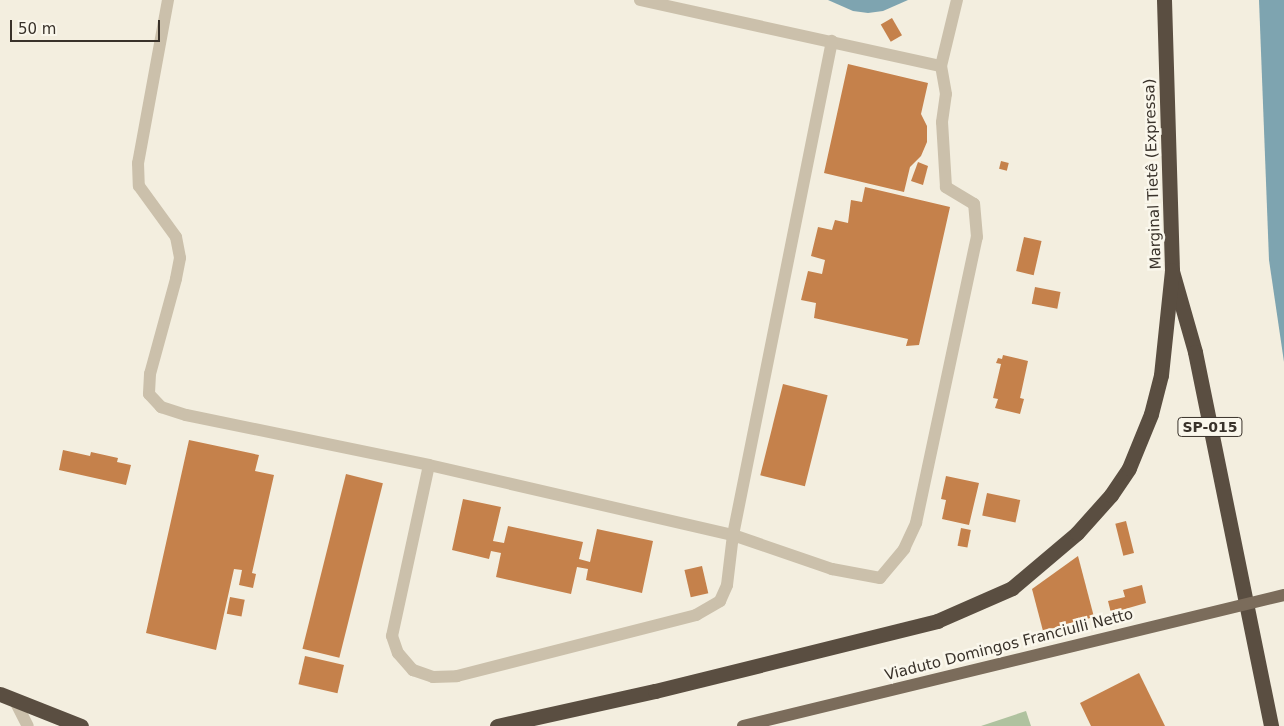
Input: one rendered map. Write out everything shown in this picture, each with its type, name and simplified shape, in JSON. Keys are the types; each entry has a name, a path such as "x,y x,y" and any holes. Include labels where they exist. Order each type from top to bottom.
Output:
{"highway":[{"name":"Marginal Tietê (Expressa)","path":"1164,0 1172,271 1195,352 1271,726"},
{"path":"497,726 655,692 937,621 1012,588 1077,533 1111,495 1129,468 1151,414 1161,375 1172,271"},
{"path":"7,697 81,726"}],"main road":[{"name":"Viaduto Domingos Franciulli Netto","path":"742,726 1284,595"}],"lane":[{"path":"168,0 138,163 139,186 176,237 180,258 150,374 149,394 161,407 186,415 428,465 733,535 832,570 880,578 904,549 916,523 977,237 974,204 946,187 942,122 946,94 941,66 957,0"},
{"path":"640,0 941,66"},
{"path":"428,465 392,636 398,653 413,670 432,678 458,676 696,615 720,602 727,585 733,535 832,41"},
{"path":"7,697 28,726"}],"green space":[{"path":"1026,711 1031,726 981,726"}],"water":[{"path":"828,0 908,0 883,11 868,13 853,11"},
{"path":"1259,0 1284,0 1284,362 1269,260"}],"building":[{"path":"892,18 902,35 891,42 881,24"},
{"path":"848,64 928,83 921,114 927,126 927,142 921,156 910,167 904,192 824,173"},
{"path":"1001,161 1009,163 1007,171 999,169"},
{"path":"918,162 928,166 923,185 911,181"},
{"path":"865,187 950,207 919,345 906,346 908,339 814,318 816,303 801,300 808,271 822,274 825,260 811,256 818,227 832,230 835,220 848,223 851,200 862,202"},
{"path":"1024,237 1042,241 1034,275 1016,271"},
{"path":"1035,287 1061,292 1057,309 1032,304"},
{"path":"1003,355 1028,361 1020,398 1024,399 1020,414 995,408 998,399 993,398 1001,364 996,363 998,358 1002,359"},
{"path":"783,384 828,395 805,486 760,475"},
{"path":"189,440 259,455 255,471 274,475 252,573 256,574 253,588 239,585 242,570 234,569 216,650 146,633"},
{"path":"63,450 90,456 91,452 118,458 117,462 131,465 126,485 59,470"},
{"path":"346,474 383,483 339,658 302,649"},
{"path":"946,476 979,483 969,525 942,519 946,500 941,499"},
{"path":"987,493 1020,500 1015,523 982,515"},
{"path":"463,499 501,507 493,541 504,543 508,526 583,542 579,559 590,562 597,529 653,541 642,593 586,580 588,569 577,567 571,594 496,577 501,553 491,551 489,559 452,550"},
{"path":"1126,521 1134,553 1123,556 1115,524"},
{"path":"961,528 971,530 967,548 958,546"},
{"path":"1078,556 1094,617 1043,631 1032,589"},
{"path":"702,566 708,593 691,597 684,570"},
{"path":"1142,585 1146,603 1111,613 1108,601 1125,597 1123,590"},
{"path":"230,597 245,600 241,617 227,614"},
{"path":"305,656 344,665 337,693 298,684"},
{"path":"1139,673 1165,726 1091,726 1080,703"}]}
